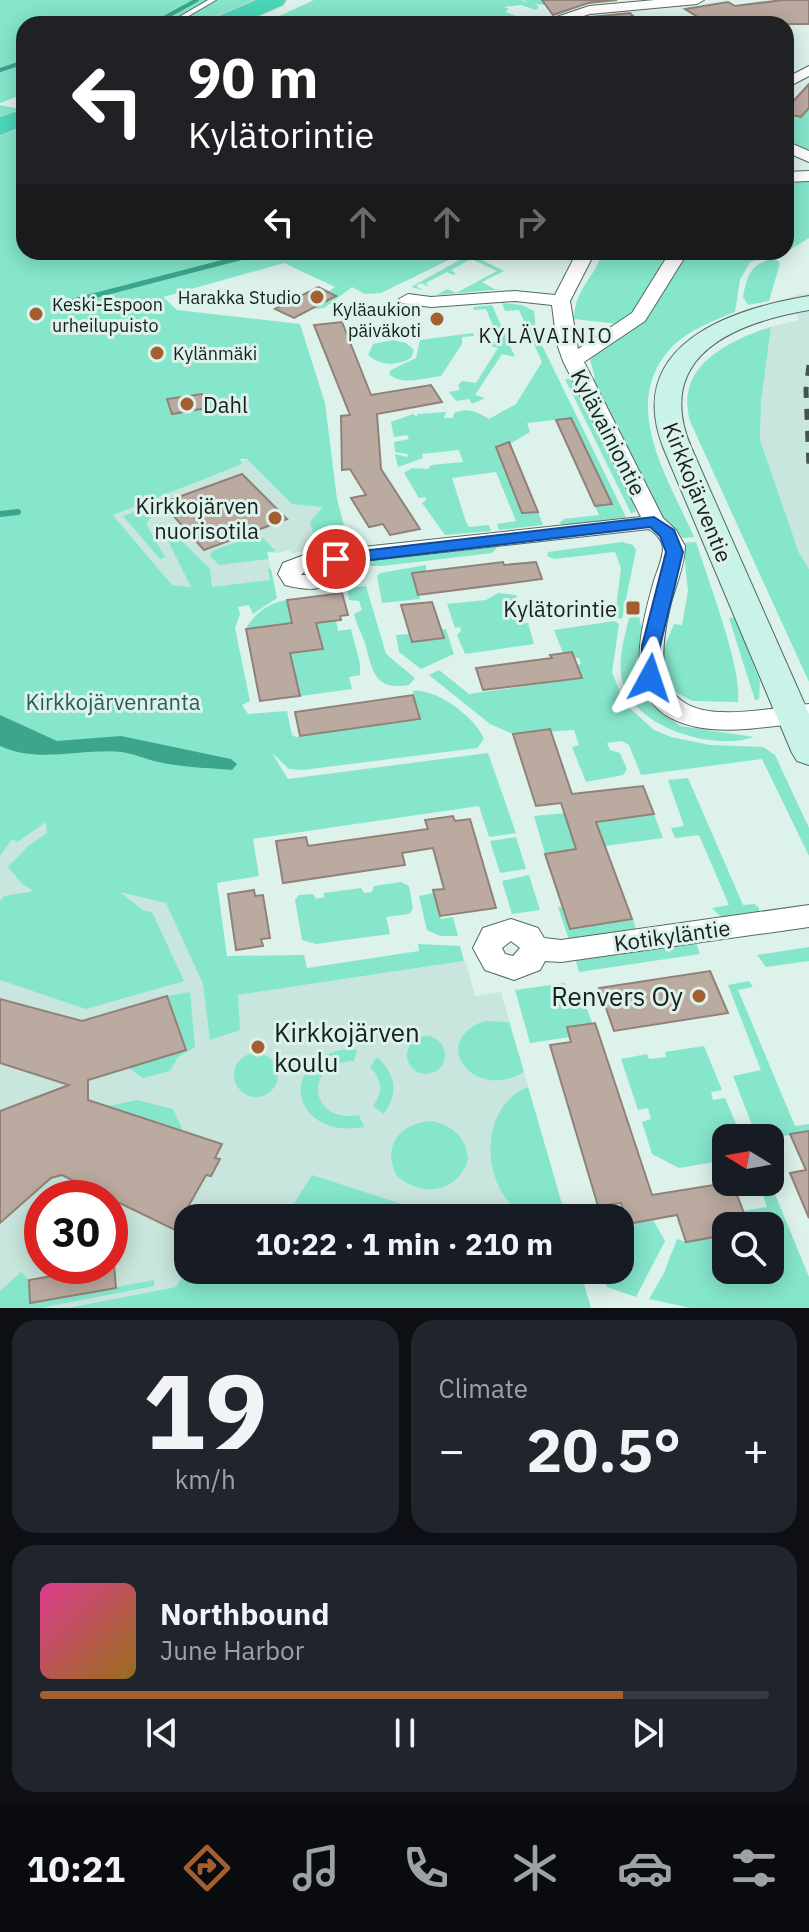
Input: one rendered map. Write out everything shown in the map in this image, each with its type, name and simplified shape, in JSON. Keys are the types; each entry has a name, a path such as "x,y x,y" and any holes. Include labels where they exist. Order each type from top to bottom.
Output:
{"highway":[{"path":"238,16 275,0"},
{"path":"266,16 301,0"}],"main road":[{"name":"Kirkkojärventie","path":"809,303 763,317 722,344 694,368 683,394 683,425 745,565 803,708 809,753"},
{"name":"Kirkkojärventie","path":"763,317 809,313"}],"street":[{"path":"569,16 589,10 697,0"},
{"path":"408,299 431,302 515,296 561,301 582,260"},
{"path":"573,361 644,310 674,260"},
{"name":"Kylävainiontie","path":"561,301 563,327 573,361 654,522 652,535 668,568 649,670 654,690 666,703 692,717 714,720 803,708"},
{"path":"315,563 363,554 654,522"},
{"name":"Kotikyläntie","path":"535,948 561,951 809,916"}],"lane":[{"path":"184,16 213,0"}],"shaded area":[{"path":"809,293 809,569 799,554 760,440 761,402 771,327 799,320 789,297"},
{"path":"283,456 337,499 350,544 292,553 289,550 267,552 275,588 214,594 172,585 91,488 157,469"},
{"path":"0,715 57,741 121,736 231,759 237,764 232,770 167,764 122,752 45,755 15,751 0,746"},
{"name":"Kirkkojärven koulu","path":"0,783 191,847 237,995 466,961 475,996 501,992 562,1204 174,1204 174,1284 212,1284 252,1308 0,1308"}],"green space":[{"path":"0,0 208,0 180,16 16,16 16,97 0,103"},
{"path":"216,0 263,0 225,16 189,16"},
{"path":"314,0 521,0 528,3 524,0 542,0 561,7 535,4 539,7 536,10 521,5 504,7 509,9 505,12 516,16 279,16"},
{"name":"Kirkkojärvenranta","path":"0,105 16,108 16,260 449,260 381,293 365,294 352,287 324,308 311,309 334,297 328,292 335,287 284,263 163,297 177,310 300,324 325,403 337,499 349,546 320,549 333,544 326,529 313,532 310,522 323,507 292,504 247,459 240,459 242,464 113,515 172,585 191,587 159,523 164,524 210,569 212,587 270,580 268,569 271,569 277,598 253,614 249,605 238,607 240,614 235,628 250,701 242,705 248,714 287,711 292,735 296,737 420,720 413,691 422,691 443,699 464,713 484,739 477,748 303,770 289,769 272,753 288,779 488,753 516,833 489,837 479,806 253,839 259,876 217,883 227,956 304,955 307,968 419,951 418,944 460,946 464,961 238,995 240,1030 210,1040 203,984 166,903 120,892 144,911 152,912 184,981 86,1009 0,980 0,901 4,896 34,891 22,884 8,867 28,846 47,833 46,822 17,842 12,839 0,856"},
{"path":"809,108 809,152 794,146 794,116 801,117"},
{"path":"809,178 809,238 794,247 794,180"},
{"path":"460,260 469,260 451,270 456,274 447,272 426,283 429,287 421,283 416,286 423,290 411,287"},
{"path":"473,260 482,260 504,271 482,282 494,289 503,289 437,295 447,289 456,293 497,271"},
{"path":"669,260 636,313 618,324 574,319 581,291 599,261"},
{"path":"681,260 757,260 750,262 740,280 735,312 704,325 675,344 658,366 649,390 648,414 653,439 661,465 694,537 674,539 591,380 595,377 590,360 598,350 645,317"},
{"path":"777,260 780,263 769,301 748,305 743,297 746,282 760,263"},
{"path":"502,303 522,305 534,311 536,333 625,519 566,526 559,523 564,519 599,515 595,506 612,503 571,418 527,423 530,432 510,444 511,448 498,451 522,513 538,512 543,525 499,530 497,524 516,521 496,472 452,478 469,527 489,525 491,531 445,535 422,503 425,497 419,498 404,473 412,468 428,469 431,465 463,462 459,450 422,454 423,458 398,467 395,454 407,457 408,454 395,452 394,442 409,439 407,435 394,437 391,422 413,414 417,417 417,414 446,412 444,418 453,418 454,413 464,410 489,419 516,404 542,362 519,310 505,311"},
{"path":"492,305 515,357 502,354 475,395 485,398 472,404 469,399 456,401 449,392 460,390 458,385 462,381 476,383 498,348 487,345 488,342 500,343 486,309 474,310 473,307"},
{"path":"771,327 761,402 760,440 799,553 809,569 809,682 689,419 687,396 699,368 720,350"},
{"path":"473,333 474,336 462,337 462,344 441,376 400,380 389,374 391,370 416,358 420,340"},
{"path":"393,340 406,343 414,350 411,358 389,364 368,355 373,344"},
{"path":"565,379 573,379 632,496 636,512 631,513"},
{"path":"146,508 152,516 146,524 165,557 160,559 123,516"},
{"path":"259,534 276,551 267,552 269,559 219,565 210,556 212,551"},
{"path":"622,542 633,545 636,550 622,619 615,617 621,568 615,552 554,559 547,556 548,552"},
{"path":"696,542 730,647 738,702 693,701 675,692 666,683 661,655 674,624 682,625 688,591 683,543"},
{"path":"492,545 497,548 492,553 382,566 370,566 369,559"},
{"path":"426,565 426,571 412,573 420,599 382,603 377,576 380,573"},
{"path":"366,586 386,654 415,678 409,685 386,684 375,674 354,614 362,610 359,601 349,600 347,588"},
{"path":"498,593 516,595 522,611 517,613 521,623 528,623 534,644 465,654 457,635 460,627 455,628 447,604 486,600"},
{"path":"287,600 291,621 336,620 338,631 351,629 360,664 360,675 349,677 352,689 294,697 278,625 246,629 263,610"},
{"path":"638,613 643,632 636,669 637,682 646,700 680,726 754,737 719,741 680,733 661,725 632,701 624,686 621,660 629,618"},
{"path":"735,617 760,682 759,699 755,700 729,618"},
{"path":"614,621 619,624 612,672 624,703 654,730 671,737 710,745 763,747 775,755 809,828 809,856 762,759 641,775 629,745 622,741 607,743 610,750 620,753 627,769 623,775 586,782 572,747 579,745 574,730 513,734 490,724 429,675 439,670 469,694 582,678 577,665 581,664 579,658 575,658 572,652 563,653 554,630"},
{"path":"446,629 454,654 421,669 399,652 396,635 409,634 412,642 443,637 441,630"},
{"path":"688,778 743,905 755,904 759,914 724,920 712,908 729,905 699,835 675,838 671,828 684,826 668,780"},
{"path":"565,813 597,821 654,814 663,838 545,854 534,816"},
{"path":"516,837 526,869 500,873 490,841"},
{"path":"529,875 540,910 512,914 502,881"},
{"path":"401,882 409,886 413,909 409,914 386,917 390,934 316,944 302,940 295,900 299,895 313,894 316,899 324,897 324,893 361,888 364,893 372,892 374,886"},
{"path":"434,893 441,919 453,917 458,936 440,936 427,930 419,896"},
{"path":"558,907 563,907 570,929 633,919 637,933 570,943"},
{"path":"695,940 700,954 579,972 575,958"},
{"path":"809,947 809,961 766,967 757,955"},
{"path":"749,981 753,987 738,990 795,1126 809,1124 809,1131 784,1136 784,1124 752,1124 733,1076 761,1070 728,985"},
{"path":"565,983 572,1004 585,1003 592,1023 567,1027 570,1037 530,1043 515,990"},
{"path":"190,992 195,1047 178,1057 170,1071 143,1078 129,1068 185,1050 167,996"},
{"path":"485,1021 509,1022 524,1072 505,1079 488,1080 464,1065 459,1054 460,1041 468,1030"},
{"path":"426,1036 439,1042 445,1055 439,1068 426,1074 413,1068 407,1055 413,1042"},
{"path":"704,1046 722,1090 711,1092 713,1100 725,1098 736,1124 712,1124 712,1162 679,1168 652,1154 642,1122 651,1119 648,1108 638,1110 621,1059 647,1054 649,1059 666,1057 665,1052"},
{"path":"347,1049 357,1050 354,1061 337,1064 325,1072 318,1092 322,1103 330,1111 343,1116 359,1115 364,1127 340,1128 321,1122 308,1111 302,1097 302,1082 309,1068 324,1056"},
{"path":"256,1053 272,1059 278,1075 272,1091 256,1097 240,1091 234,1075 240,1059"},
{"path":"377,1057 388,1070 393,1084 392,1098 384,1114 373,1106 380,1086 370,1067"},
{"path":"528,1087 562,1204 510,1204 500,1190 490,1151 492,1131 499,1113 511,1097"},
{"path":"137,1100 173,1109 183,1131 104,1107"},
{"path":"432,1121 457,1134 468,1159 463,1170 448,1185 428,1189 407,1183 397,1176 391,1155 396,1138 403,1131"},
{"path":"312,1175 402,1204 294,1204"},
{"path":"763,1196 776,1196 782,1212 743,1211 767,1207"},
{"path":"784,1216 809,1277 809,1308 691,1308 649,1299 664,1273 677,1239 686,1242 712,1237 712,1284 784,1284"},
{"path":"653,1220 665,1241 636,1297 605,1284 634,1284 634,1223"},
{"path":"21,1272 24,1284 29,1284 30,1303 154,1280 154,1286 40,1308 0,1308 0,1291"},
{"path":"178,1284 584,1284 591,1308 68,1308 176,1287"}],"building":[{"path":"542,0 617,0 588,3 553,15"},
{"path":"809,0 809,24 794,24 794,16 696,16 685,9 728,2 735,6"},
{"path":"630,13 633,16 601,16"},
{"path":"809,84 809,108 801,117 794,116 794,100"},
{"path":"318,287 336,296 294,318 275,309"},
{"path":"342,322 371,395 431,385 442,402 377,414 381,469 420,529 390,535 383,524 369,527 351,498 366,495 350,469 342,470 341,416 350,415 314,325"},
{"name":"Dahl","path":"202,394 207,408 172,414 167,399"},
{"path":"571,418 612,504 595,506 556,420"},
{"path":"509,442 538,512 522,513 496,447"},
{"path":"242,474 287,519 204,550 162,503"},
{"path":"503,562 504,565 536,562 542,579 418,595 412,573"},
{"path":"342,593 348,615 340,616 341,620 316,623 323,649 290,653 300,696 260,701 246,629 292,623 287,600"},
{"path":"432,602 444,638 412,642 401,605"},
{"path":"572,652 582,678 483,690 476,668 552,658 550,655"},
{"path":"413,695 420,719 300,736 295,712"},
{"path":"550,729 572,794 643,786 654,814 596,822 632,919 570,929 545,854 576,849 561,803 536,806 513,734"},
{"path":"453,816 455,821 470,819 496,908 440,916 433,890 444,889 433,848 402,853 405,865 283,883 276,841 306,837 308,846 428,829 425,820"},
{"path":"254,890 255,896 263,895 270,938 261,939 263,946 236,950 228,894"},
{"path":"710,971 728,1013 614,1031 599,988"},
{"path":"167,996 186,1050 88,1080 88,1100 222,1144 215,1158 220,1159 211,1176 206,1175 190,1204 174,1204 174,1230 128,1207 128,1180 72,1180 62,1175 49,1180 24,1180 24,1202 0,1223 0,1111 69,1085 0,1063 0,999 82,1021"},
{"path":"595,1023 652,1195 712,1185 712,1196 737,1196 744,1212 712,1212 712,1237 686,1242 677,1215 634,1223 634,1204 597,1204 550,1045 571,1042 567,1027"},
{"path":"809,1131 809,1218 790,1173 806,1170 790,1134"},
{"path":"29,1284 116,1284 116,1288 30,1303"}],"waterway":[{"path":"168,16 197,0"},
{"path":"0,70 16,65"},
{"path":"62,304 232,260"},
{"path":"0,514 18,512"}],"railway":[{"path":"809,365 806,390 809,466"}],"place":[{"name":"Harakka Studio","path":"317,297"},
{"name":"Keski-Espoon urheilupuisto","path":"36,314"},
{"name":"Kyläaukion päiväkoti","path":"437,319"},
{"name":"Kylänmäki","path":"157,353"},
{"name":"Dahl","path":"187,404"},
{"name":"Kirkkojärven nuorisotila","path":"275,518"},
{"name":"Kylätorintie","path":"633,608"},
{"name":"Renvers Oy","path":"699,996"},
{"name":"Kirkkojärven koulu","path":"258,1047"}],"district":[{"name":"KYLÄVAINIO","path":"546,335"}],"route":[{"path":"336,559 654,522 668,534 674,552 651,646 650,678"}]}
